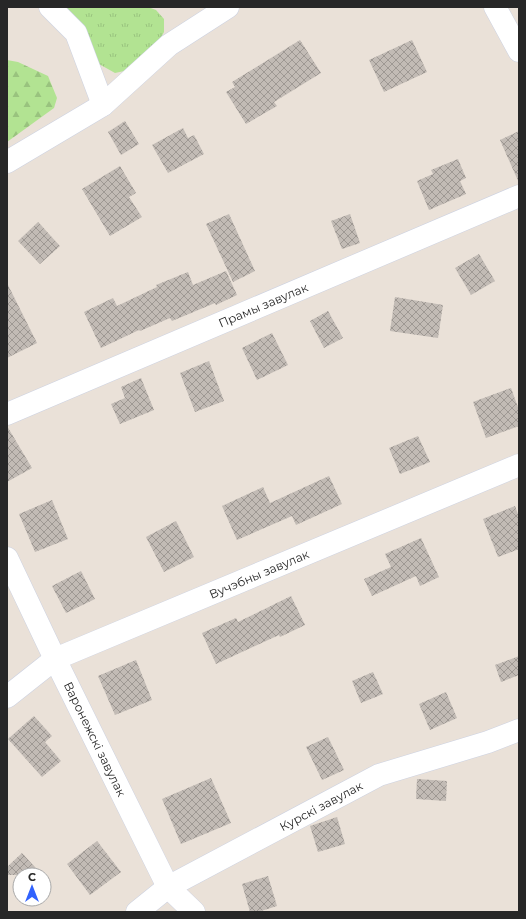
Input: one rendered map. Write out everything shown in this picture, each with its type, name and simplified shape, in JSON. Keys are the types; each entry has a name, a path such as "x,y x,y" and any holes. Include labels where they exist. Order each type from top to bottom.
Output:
{"street":[{"path":"50,7 76,33 103,105"},
{"path":"7,162 103,105 169,46 228,7"},
{"path":"496,7 519,51"},
{"name":"Прамы завулак","path":"7,414 519,196"},
{"name":"Вучэбны завулак","path":"7,697 55,659 519,466"},
{"name":"Варонежскі завулак","path":"7,558 55,659 168,887 194,912"},
{"name":"Курскі завулак","path":"138,912 168,887 379,775 488,742 519,730"}],"green space":[{"path":"66,7 148,7 156,10 164,19 164,32 158,43 129,70 115,73 99,64 85,28"},
{"path":"7,60 18,62 48,76 57,98 54,108 7,142"}],"building":[{"path":"300,40 321,73 274,102 277,106 246,124 226,92 235,87 232,82"},
{"path":"412,40 427,72 384,92 369,60"},
{"path":"125,121 139,144 121,155 108,132"},
{"path":"183,128 188,138 194,135 204,154 168,173 152,145"},
{"path":"519,131 519,183 500,140"},
{"path":"458,159 466,178 460,181 466,194 429,210 417,181 433,174 431,170"},
{"path":"120,166 136,193 129,197 142,217 110,236 82,189"},
{"path":"229,214 255,271 233,282 206,224"},
{"path":"350,214 360,243 342,249 331,221"},
{"path":"38,222 60,246 40,264 18,241"},
{"path":"479,254 495,281 471,295 455,268"},
{"path":"226,271 237,295 216,305 215,303 172,321 170,318 140,331 139,330 101,348 84,312 113,298 117,306 157,287 156,285 188,272 193,285"},
{"path":"7,283 37,343 7,358"},
{"path":"395,297 443,305 438,338 390,331"},
{"path":"328,311 343,338 324,348 310,321"},
{"path":"272,333 288,365 257,380 242,348"},
{"path":"209,361 224,401 195,412 180,373"},
{"path":"141,378 154,410 120,424 111,404 125,398 121,387"},
{"path":"511,388 519,410 519,426 486,438 473,402"},
{"path":"7,426 32,468 7,482"},
{"path":"418,436 430,462 400,474 389,448"},
{"path":"329,476 342,504 296,525 292,516 237,540 222,506 263,487 270,503"},
{"path":"52,500 68,539 35,552 19,514"},
{"path":"515,506 519,517 519,549 498,557 483,519"},
{"path":"176,521 194,557 164,572 146,537"},
{"path":"421,538 439,577 420,586 416,576 372,596 364,579 391,567 385,554"},
{"path":"81,571 95,599 66,613 52,586"},
{"path":"291,596 305,625 280,637 279,635 216,664 202,633 236,618 238,622"},
{"path":"519,656 519,675 501,682 495,665"},
{"path":"136,660 152,700 115,715 98,676"},
{"path":"373,672 383,694 361,703 352,681"},
{"path":"446,692 457,718 430,730 419,704"},
{"path":"34,716 52,736 45,742 61,761 42,777 8,739"},
{"path":"328,737 344,770 322,780 306,747"},
{"path":"211,778 231,823 181,844 162,799"},
{"path":"417,779 447,781 446,801 416,799"},
{"path":"337,817 345,844 318,852 310,826"},
{"path":"97,841 121,872 90,895 67,864"},
{"path":"22,853 35,867 12,867 12,875 7,875 7,867"},
{"path":"268,876 277,906 258,912 250,912 242,884"}]}
